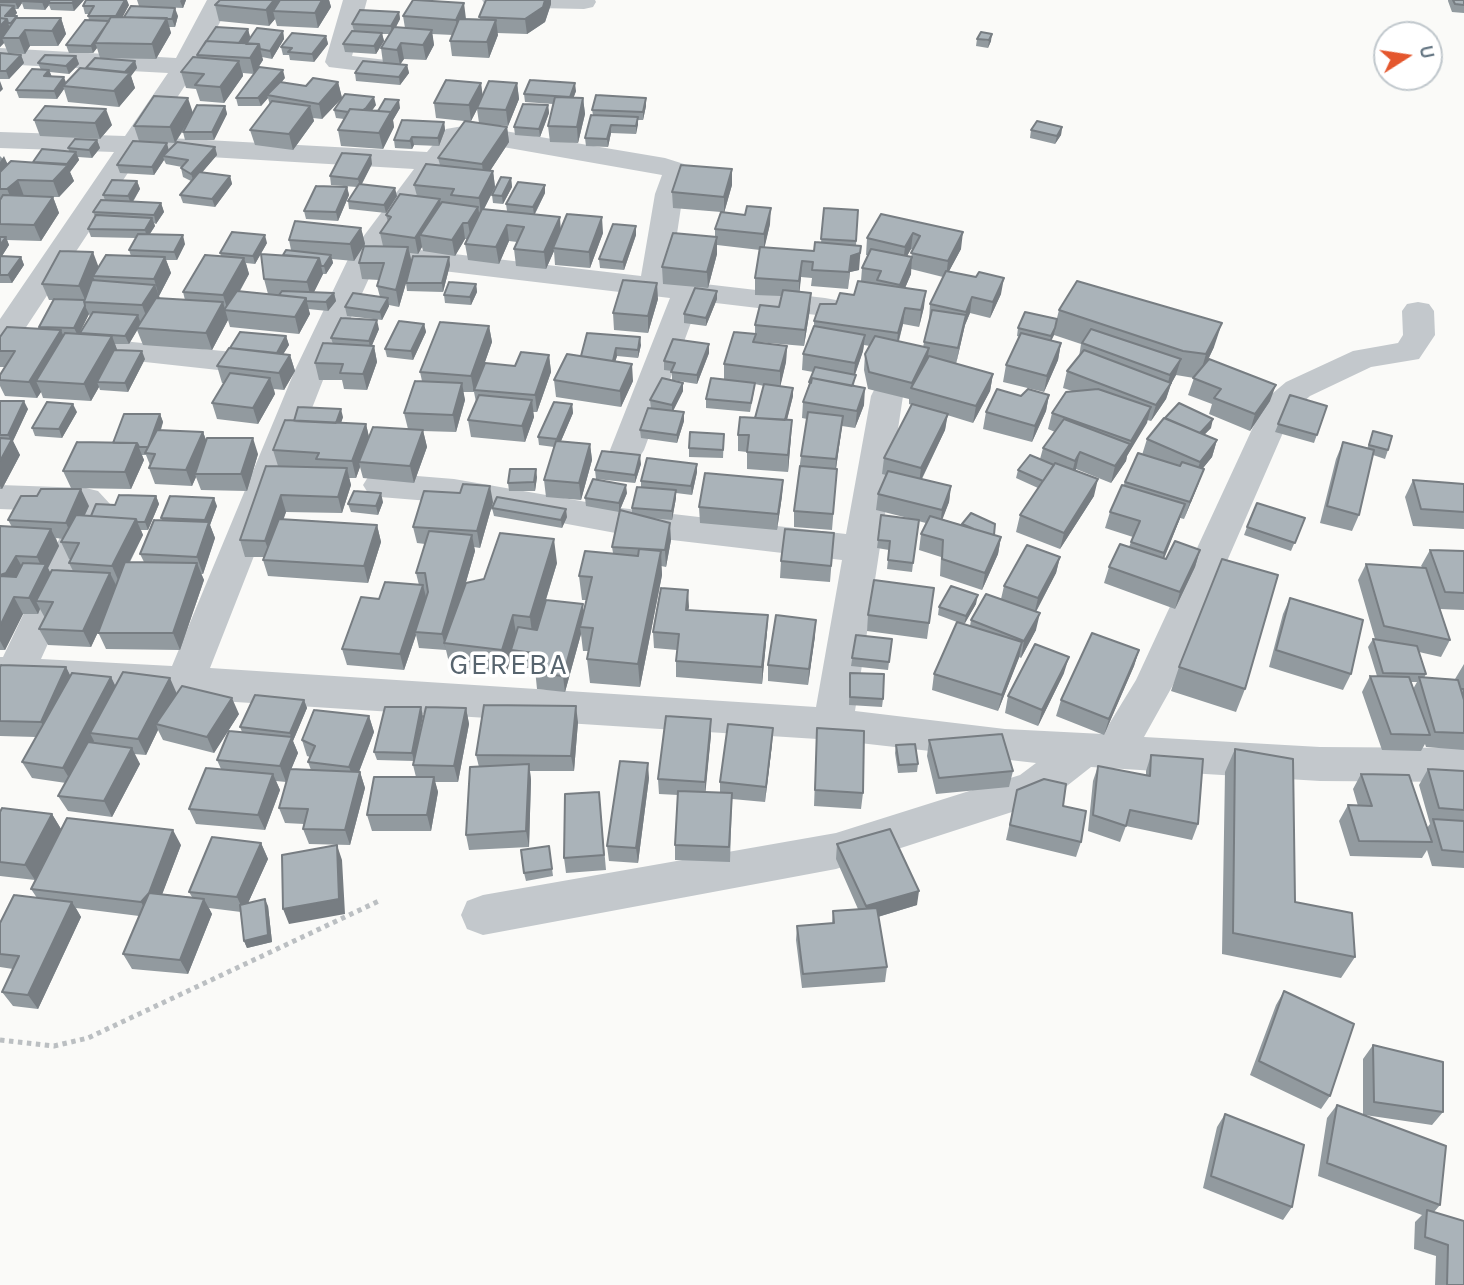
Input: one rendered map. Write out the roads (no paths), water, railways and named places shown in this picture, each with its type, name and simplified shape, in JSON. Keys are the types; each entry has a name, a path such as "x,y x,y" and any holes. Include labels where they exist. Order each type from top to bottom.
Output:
{"street":[{"path":"2,341 185,66 219,0"},
{"path":"355,0 338,62 386,66"},
{"path":"494,0 584,2"},
{"path":"0,57 185,66"},
{"path":"185,682 311,370 366,253 450,139 456,135 469,134 612,156 666,166 674,170 676,175 669,194 654,287"},
{"path":"0,140 131,144 434,161"},
{"path":"366,253 825,307"},
{"path":"0,290 35,293"},
{"path":"627,450 688,290"},
{"path":"483,915 836,851 1034,788 1099,751 1153,685 1278,407 1298,388 1364,358 1408,352 1419,335 1418,311"},
{"path":"2,341 311,370"},
{"path":"833,723 887,396"},
{"path":"380,485 454,491 621,521 862,549"},
{"path":"0,497 86,500 93,505 8,672 718,718 833,723 1006,745 1099,751 1320,764 1464,765"}],"district":[{"name":"GEREBA","path":"509,665"}]}
